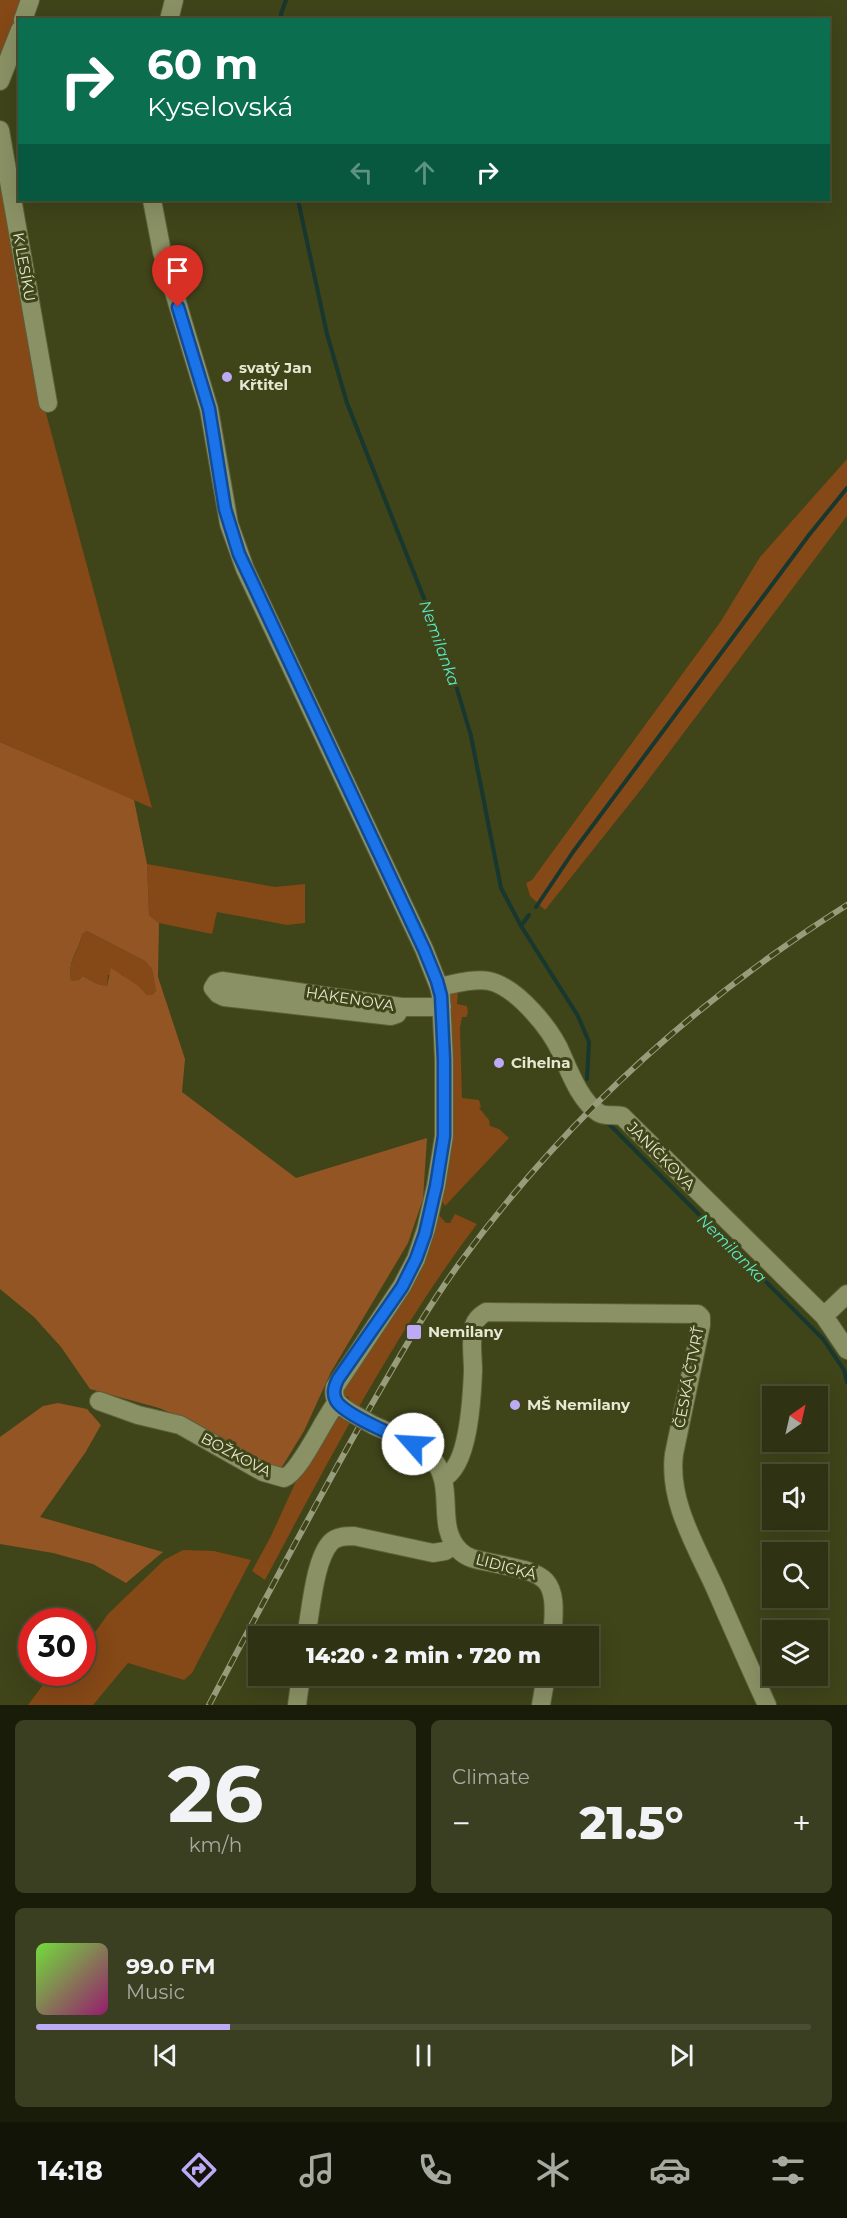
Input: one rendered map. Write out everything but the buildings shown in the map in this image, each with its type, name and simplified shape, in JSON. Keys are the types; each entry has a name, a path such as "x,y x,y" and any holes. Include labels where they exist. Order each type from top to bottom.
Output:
{"street":[{"path":"24,18 30,0"},
{"path":"170,18 174,0"},
{"path":"0,81 18,35"},
{"name":"K LESÍKU","path":"0,130 48,404"},
{"path":"152,201 162,252 209,409 225,509 233,539 419,939 439,987 442,1007 444,1136 425,1234 402,1287 338,1379 334,1393 343,1407 422,1450 435,1462 443,1478 446,1491 447,1523 455,1545 445,1551 433,1552 354,1536 334,1540 320,1563 308,1626"},
{"name":"HAKENOVA","path":"222,981 401,1007 397,1014 391,1016 224,996 218,994 213,988 216,983 222,981"},
{"name":"JANÍČKOVA","path":"439,987 486,981 510,991 551,1033 570,1072 595,1109 602,1114 622,1116 824,1317 847,1350"},
{"path":"401,1007 442,1007"},
{"path":"824,1317 847,1294"},
{"name":"ČESKÁ ČTVRŤ","path":"443,1478 453,1472 468,1435 468,1416 472,1398 472,1340 475,1323 486,1312 698,1314 701,1317 701,1324 672,1467 674,1486 691,1535 767,1705"},
{"name":"BOŽKOVA","path":"99,1401 138,1415 180,1425 264,1472 284,1478 295,1470 327,1413 343,1407"},
{"name":"LIDICKÁ","path":"455,1545 460,1552 474,1559 532,1572 544,1578 550,1586 553,1597 552,1626"},
{"path":"297,1705 300,1686"},
{"path":"541,1705 544,1686"}],"shaded area":[{"path":"0,0 24,0 0,65"},
{"path":"0,158 39,387 152,808 0,742"},
{"path":"847,459 847,516 643,787 545,910 530,896 526,883 532,880 721,621 760,557"},
{"path":"0,742 134,800 147,864 149,915 159,923 158,977 185,1059 182,1092 296,1178 427,1138 423,1199 408,1243 331,1372 304,1431 280,1470 259,1462 193,1422 159,1408 90,1389 61,1347 34,1317 0,1289","holes":["87,931 145,961 152,969 156,991 152,995 147,995 137,985 111,968 107,986 97,984 83,976 79,980 71,981 72,961 82,934"]},
{"path":"147,864 275,887 305,884 305,923 287,925 217,912 212,934 159,923 149,915"},
{"path":"87,931 145,961 152,969 156,991 152,995 147,995 122,975 108,975 107,986 97,984 83,976 79,980 71,981 72,961 82,933"},
{"path":"458,991 457,1004 467,1006 468,1013 466,1017 462,1017 460,1028 462,1098 479,1100 481,1107 479,1108 489,1120 490,1126 499,1129 509,1138 445,1206 442,1201 449,993"},
{"path":"438,1214 446,1223 450,1223 455,1214 477,1224 418,1309 364,1398 265,1580 252,1571 271,1536 318,1433 351,1403 348,1396 344,1398 344,1390"},
{"path":"58,1403 87,1409 101,1425 85,1453 40,1517 163,1552 126,1583 93,1564 53,1553 0,1544 0,1437 43,1406"},
{"path":"183,1550 214,1551 251,1560 192,1673 184,1680 128,1663 93,1705 28,1705 42,1686 96,1686 96,1631 108,1614 164,1560"}],"waterway":[{"name":"Nemilanka","path":"282,18 286,0"},
{"name":"Nemilanka","path":"298,201 327,334 347,403 449,662 471,736 501,888 521,926 578,1016 589,1042 587,1079"},
{"path":"536,907 573,852 809,535 847,488"},
{"path":"521,926 529,915"},
{"name":"Nemilanka","path":"607,1122 823,1339 844,1370 847,1382"}],"railway":[{"path":"209,1705 368,1411 423,1318 459,1264 500,1211 588,1112 636,1066 737,981 847,905"}],"place":[{"name":"svatý Jan Křtitel","path":"227,377"},
{"name":"Cihelna","path":"499,1063"},
{"name":"Nemilany","path":"414,1332"},
{"name":"MŠ Nemilany","path":"515,1405"}],"route":[{"path":"178,307 209,409 225,509 239,554 401,898 439,987 443,1023 444,1125 440,1167 432,1207 419,1250 402,1287 338,1379 334,1393 339,1405 373,1425 413,1444"}]}
